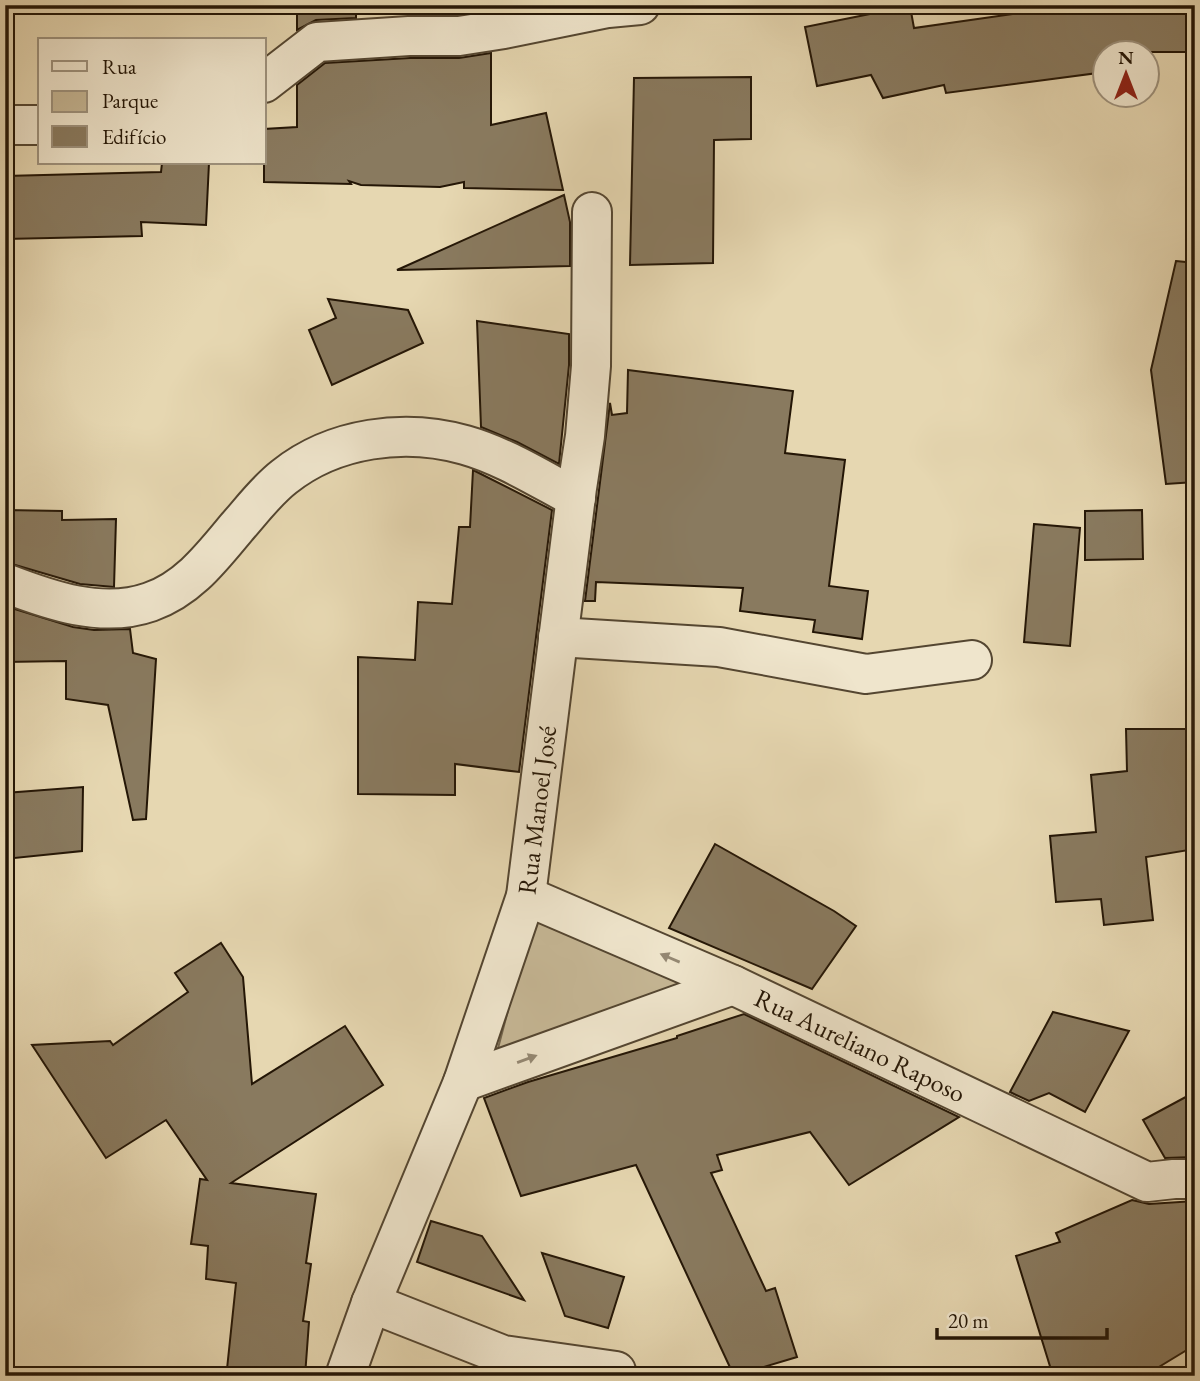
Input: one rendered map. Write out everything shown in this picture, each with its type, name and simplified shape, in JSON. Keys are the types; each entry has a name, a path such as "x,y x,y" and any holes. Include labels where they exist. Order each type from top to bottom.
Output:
{"street":[{"path":"266,81 317,42 409,36 459,36 608,8 640,5"},
{"path":"5,125 38,125"},
{"name":"Rua Manoel José","path":"345,1376 371,1303 463,1082 526,896 592,366 592,212"},
{"path":"5,583 44,598 90,607 125,608 149,603 176,590 200,571 283,477 308,460 338,446 379,438 439,439 466,445 493,455 576,498"},
{"path":"558,637 719,648 866,674 972,660"},
{"name":"Rua Aureliano Raposo","path":"526,896 733,985 1147,1182 1195,1179"},
{"path":"463,1082 733,985"},
{"path":"371,1303 503,1355 616,1371"}],"green space":[{"path":"534,912 697,992 497,1052"}],"building":[{"path":"297,5 356,5 356,18 316,20 297,30"},
{"path":"1076,5 1195,5 1195,52 1162,52 1162,38 1092,38 1092,74 946,93 944,85 883,98 871,75 817,86 805,27 910,6 914,28"},
{"path":"491,53 491,125 546,113 563,190 464,188 464,182 440,187 361,185 349,181 351,184 264,182 266,129 297,127 297,85 325,63 459,58"},
{"path":"751,77 751,139 714,140 713,263 630,265 634,78"},
{"path":"162,164 209,164 206,225 141,222 142,236 5,239 5,176 161,172"},
{"path":"564,195 570,222 570,266 397,270"},
{"path":"1176,261 1195,263 1195,482 1166,484 1151,370"},
{"path":"328,299 408,310 423,343 332,385 309,330 336,318"},
{"path":"477,321 569,334 569,365 559,464 481,427"},
{"path":"628,370 793,391 785,453 845,460 829,586 868,591 862,639 813,632 815,620 740,611 743,588 596,582 595,601 585,601 610,403 612,415 627,413"},
{"path":"473,470 552,510 519,772 455,764 455,795 358,794 358,657 415,660 418,602 452,604 459,527 470,527"},
{"path":"5,510 62,511 62,520 116,519 114,587 80,584 5,562"},
{"path":"1142,510 1143,559 1085,560 1085,511"},
{"path":"1034,524 1080,528 1070,646 1024,642"},
{"path":"5,606 73,627 94,630 130,629 133,653 156,659 146,819 133,820 108,705 66,699 66,661 5,662"},
{"path":"1126,729 1188,729 1188,748 1195,748 1195,849 1146,857 1153,920 1104,925 1101,899 1056,902 1050,836 1096,832 1091,775 1127,771"},
{"path":"83,787 82,851 5,859 5,793"},
{"path":"715,844 856,926 812,989 669,928"},
{"path":"221,943 243,977 252,1084 345,1026 383,1085 231,1183 316,1194 306,1263 311,1264 303,1321 309,1322 305,1376 246,1376 246,1371 227,1369 236,1283 206,1279 208,1246 191,1244 200,1179 207,1180 166,1120 106,1158 32,1045 110,1041 113,1045 188,992 175,973"},
{"path":"1053,1012 1129,1031 1085,1112 1049,1093 1029,1101 1010,1092"},
{"path":"744,1014 959,1117 849,1185 810,1132 717,1155 722,1170 711,1173 766,1291 775,1288 797,1357 734,1376 636,1165 521,1196 484,1098 528,1082 677,1038"},
{"path":"1195,1092 1195,1157 1165,1158 1143,1120"},
{"path":"1132,1200 1149,1204 1195,1201 1195,1345 1144,1376 1053,1376 1016,1256 1060,1242 1056,1233"},
{"path":"431,1221 482,1236 524,1300 417,1262"},
{"path":"542,1253 624,1277 608,1328 565,1316"}]}
